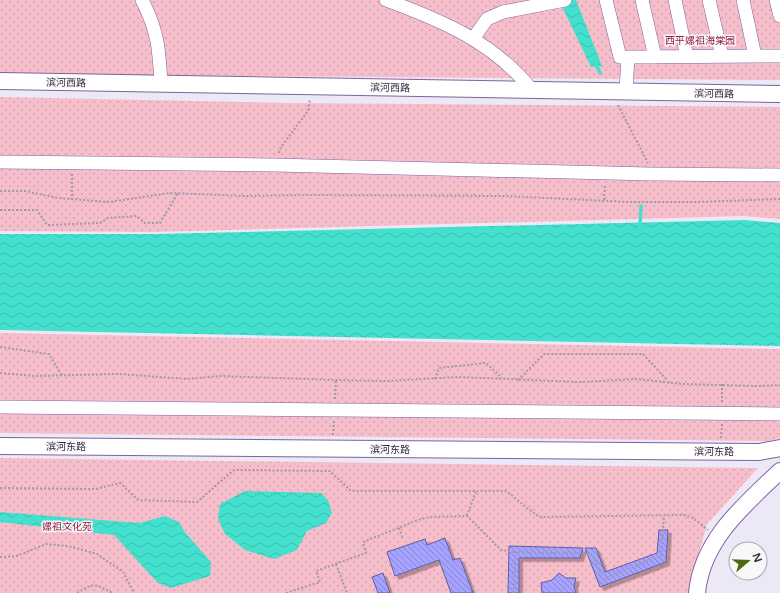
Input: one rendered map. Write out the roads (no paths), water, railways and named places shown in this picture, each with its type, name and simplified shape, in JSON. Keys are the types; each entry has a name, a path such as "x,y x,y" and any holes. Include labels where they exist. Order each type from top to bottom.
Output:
{"street":[{"path":"142,0 152,19 159,44 161,83"},
{"path":"386,0 428,15 473,39 515,69 532,90"},
{"path":"473,39 487,19 503,12 565,0"},
{"path":"606,0 620,57 780,56"},
{"path":"642,0 655,57"},
{"path":"675,0 687,57"},
{"path":"709,0 722,56"},
{"path":"743,0 755,56"},
{"path":"776,0 780,16"},
{"path":"618,91 628,57"},
{"name":"滨河西路","path":"0,81 780,94"},
{"path":"0,162 274,165 650,174 780,175"},
{"path":"0,407 780,414"},
{"name":"滨河东路","path":"0,446 752,452 780,448"},
{"path":"697,593 698,580 712,545 737,512 780,472"}],"water":[{"path":"559,0 576,0 602,66 591,67"},
{"path":"745,220 780,223 780,346 0,330 0,234 157,234"},
{"path":"245,491 321,493 328,500 332,513 326,523 307,531 297,550 274,559 245,550 225,534 218,519 220,504"},
{"path":"0,512 139,523 165,516 179,522 184,531 211,562 210,576 171,588 158,583 114,535 0,522"}],"waterway":[{"path":"595,62 600,73"},
{"path":"640,227 641,206"}],"park label":[{"name":"西平嫘祖海棠园","path":"700,40"},
{"name":"嫘祖文化苑","path":"67,526"}]}
